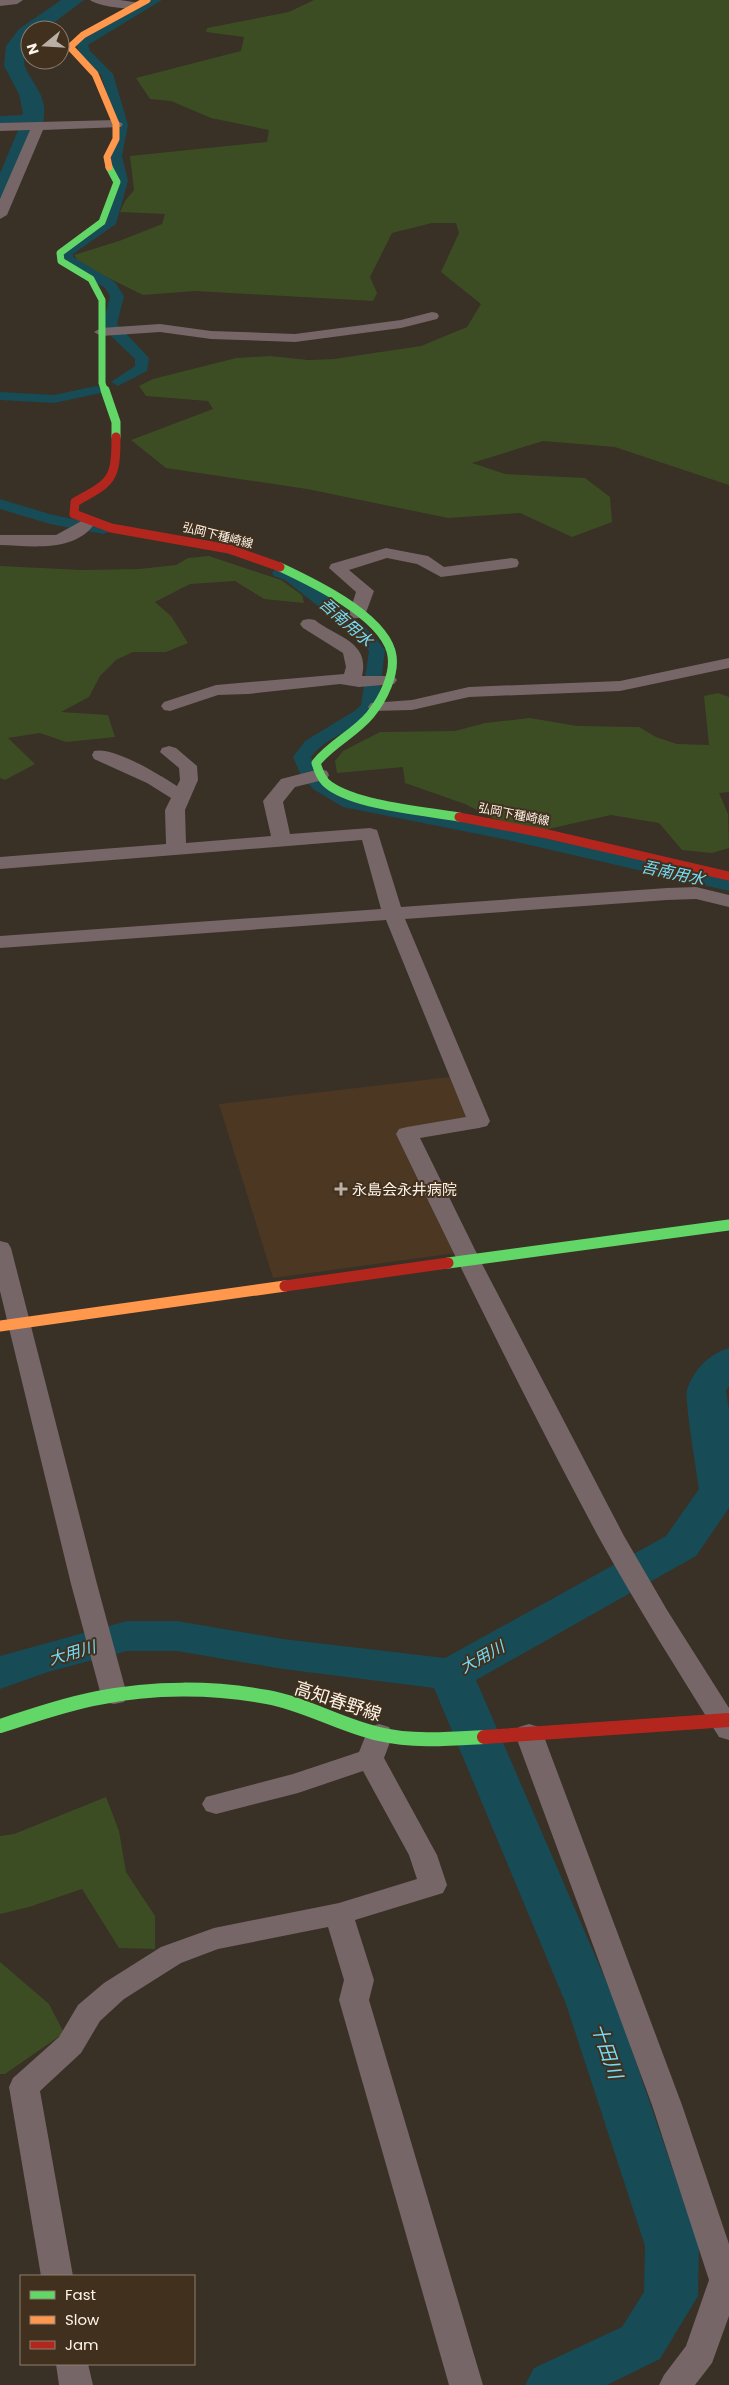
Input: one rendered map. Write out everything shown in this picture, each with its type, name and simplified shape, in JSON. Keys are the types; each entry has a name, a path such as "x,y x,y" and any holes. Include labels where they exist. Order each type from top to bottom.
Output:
{"main road":[{"path":"84,527 74,514 74,502 107,485 116,469 116,422 102,383 110,332 102,300 94,280 61,260 60,253 67,246 98,226 104,219 117,182 107,157 116,140 116,124 95,74 70,48 73,42 83,35 147,0"},
{"name":"弘岡下種崎線","path":"84,527 178,539 274,564 304,576 383,634 393,648 392,661 369,681 380,694 377,707 366,719 323,751 311,776 334,790 355,797 547,834 729,876"},
{"path":"11,1325 729,1225"},
{"name":"高知春野線","path":"0,1726 72,1704 111,1684 175,1691 226,1692 268,1697 305,1706 375,1746 524,1734 727,1723"}],"street":[{"path":"0,2 17,0"},
{"path":"96,0 136,6"},
{"path":"0,127 116,124"},
{"path":"0,215 36,126"},
{"path":"110,332 160,328 211,335 295,338 401,324 432,316"},
{"path":"0,540 61,540 84,527"},
{"path":"358,614 365,591 337,568 386,553 422,560 441,572 511,562"},
{"path":"309,624 320,634 336,639 349,649 356,659 357,666 369,681"},
{"path":"377,707 412,704 469,692 620,686 729,663"},
{"path":"170,706 216,690 248,689 340,679 369,681"},
{"path":"169,752 188,766 188,780 174,810 176,849"},
{"path":"101,755 154,779 180,796"},
{"path":"281,840 273,801 288,783 311,776"},
{"path":"0,863 370,834 393,914 479,1121 407,1134 468,1260 611,1536 654,1612 727,1723"},
{"path":"0,942 696,893 729,901"},
{"path":"0,1248 11,1325 111,1684"},
{"path":"524,1734 667,2105 727,2280 700,2353 676,2385"},
{"path":"57,2275 24,2086 70,2045 89,2013 114,1991 171,1955 214,1940 340,1914 433,1885 423,1855 375,1746 298,1783 216,1804"},
{"path":"340,1914 359,1980 354,2000 466,2385"},
{"path":"72,2365 76,2385"}],"shaded area":[{"path":"450,1077 470,1119 398,1133 456,1253 273,1278 219,1104"}],"green space":[{"path":"314,0 729,0 729,485 615,447 543,441 472,463 505,474 585,478 610,497 612,522 572,537 520,513 448,518 307,489 166,468 131,440 213,409 208,401 146,396 139,386 153,379 236,358 270,356 308,360 334,359 421,346 467,327 481,304 441,272 459,233 456,223 432,223 392,233 370,277 377,293 373,301 195,291 143,295 80,264 74,255 119,241 162,224 165,214 120,212 125,201 134,190 130,156 267,142 269,130 211,118 171,101 150,99 136,78 241,51 244,37 206,32 207,28 289,12"},
{"path":"209,556 281,580 302,595 304,603 264,599 235,581 190,584 155,602 171,616 188,643 166,652 133,652 116,660 100,676 89,697 61,712 108,715 115,737 66,742 40,733 8,738 35,764 5,780 0,778 0,566 82,570 139,569 176,565 188,558"},
{"path":"718,693 729,697 729,792 719,793 728,814 729,848 712,853 682,850 659,823 611,815 539,831 492,818 465,804 405,783 403,767 337,773 335,761 343,751 380,732 455,731 485,723 530,718 577,726 639,727 656,737 677,744 709,745 704,696"},
{"path":"106,1797 119,1831 126,1872 155,1916 155,1949 119,1948 82,1889 29,1907 0,1914 0,1836 14,1834"},
{"path":"0,1962 49,2004 64,2033 5,2074 0,2074"}],"waterway":[{"path":"31,122 33,104 30,94 14,66 16,46 26,33 74,0"},
{"name":"吾南用水","path":"118,382 142,368 142,358 117,334 110,324 117,296 110,285 66,259 67,252 111,221 122,181 116,156 122,125 107,74 84,52 82,45 87,39 156,0"},
{"path":"0,123 31,122"},
{"path":"0,196 16,163 31,122"},
{"name":"吾南用水","path":"0,396 54,399 96,390"},
{"name":"吾南用水","path":"0,504 50,519 103,529"},
{"name":"吾南用水","path":"280,573 291,577 358,629 377,650 369,706 362,714 311,745 302,757 313,780 326,791 349,803 508,835 729,885"},
{"name":"大用川","path":"451,1674 681,1546 720,1490 706,1391 716,1373 729,1361"},
{"name":"大用川","path":"0,1673 36,1660 127,1636 177,1636 283,1654 451,1674"},
{"name":"十田川","path":"451,1674 591,2004 672,2246 671,2296 641,2343 553,2385"}],"traffic: fast":[{"path":"109,167 117,182 102,222 60,253 61,261 91,279 102,300 102,383 116,422 116,437"},
{"path":"280,567 326,591 360,614 375,626 391,651 392,667 390,676 384,693 375,709 357,728 328,749 316,763 327,784 340,792 372,802 459,817"},
{"path":"448,1263 729,1225"},
{"path":"0,1726 70,1705 113,1695 151,1691 190,1690 249,1694 282,1700 364,1730 390,1737 431,1739 484,1737"}],"traffic: slow":[{"path":"109,167 107,157 116,139 116,124 95,74 70,47 83,35 147,0"},
{"path":"0,1326 285,1286"}],"traffic: jam":[{"path":"116,437 114,472 106,484 75,502 74,514 111,528 188,540 229,549 280,567"},
{"path":"459,817 547,834 729,876"},
{"path":"285,1286 448,1263"},
{"path":"484,1737 729,1720"}],"place":[{"name":"永島会永井病院","path":"341,1189"}]}
